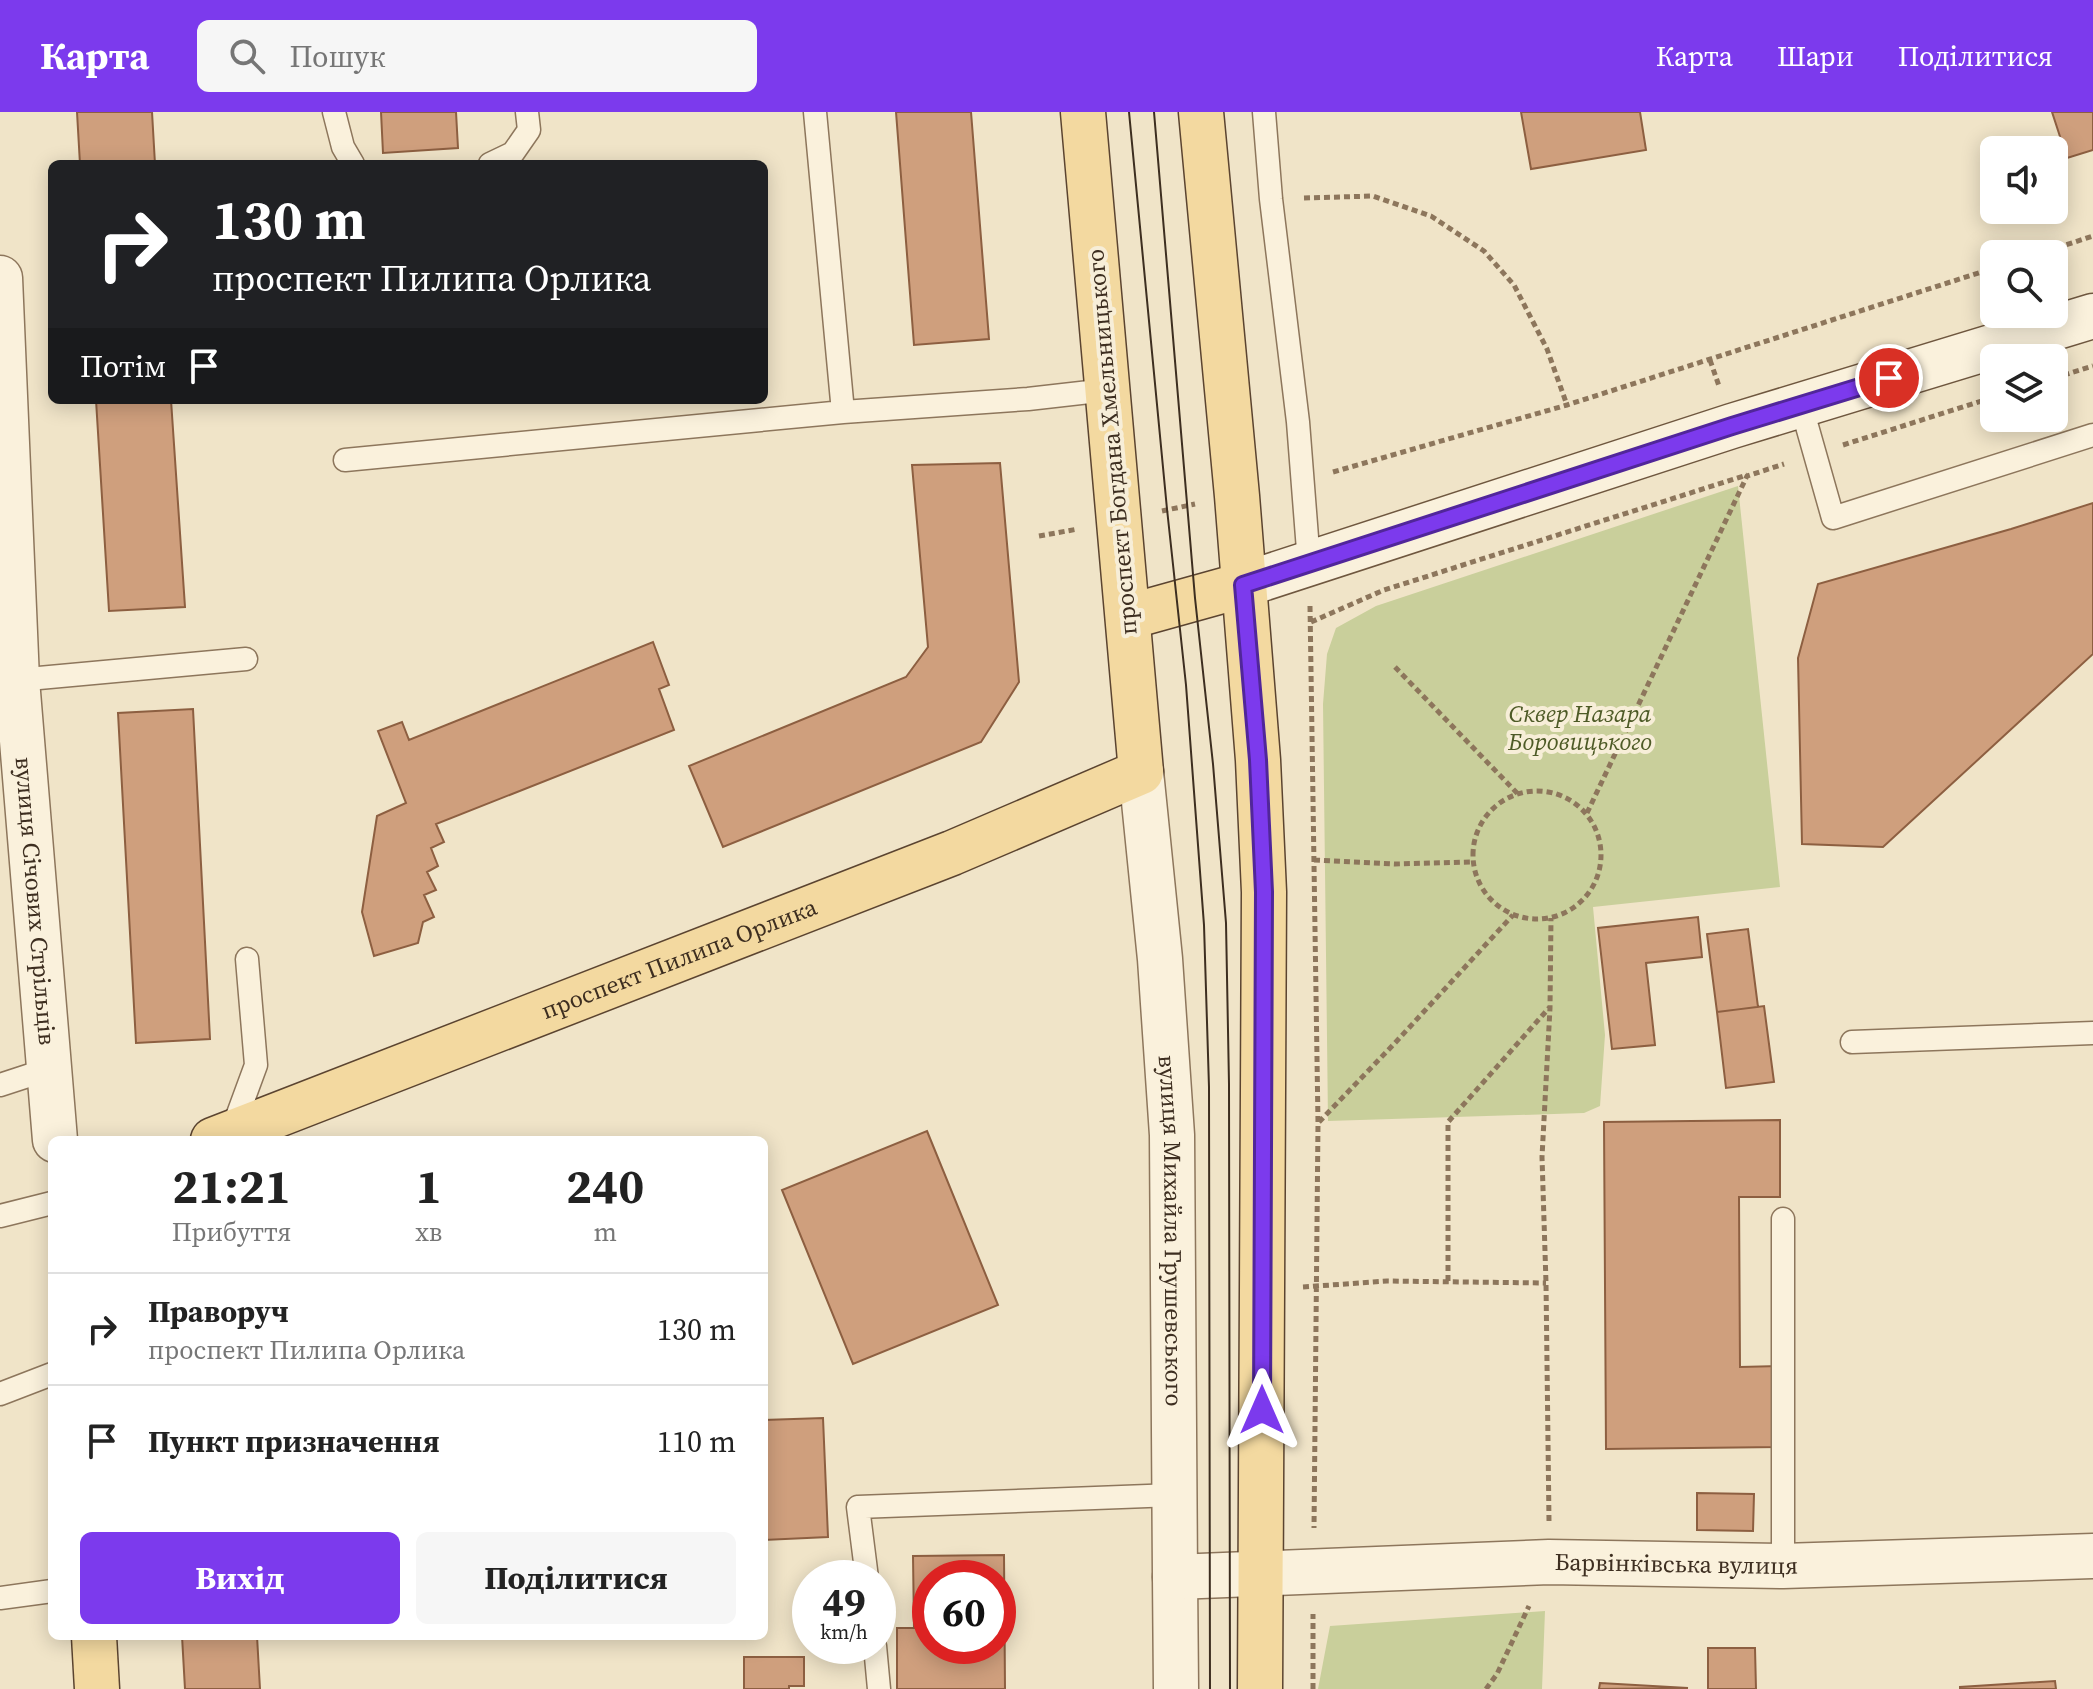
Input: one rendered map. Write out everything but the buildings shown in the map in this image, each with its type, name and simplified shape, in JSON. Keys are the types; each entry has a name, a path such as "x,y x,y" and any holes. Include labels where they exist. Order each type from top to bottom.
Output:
{"main road":[{"name":"проспект Богдана Хмельницького","path":"1083,112 1141,772"},
{"path":"1201,112 1237,496 1258,760 1264,892 1260,1689"},
{"path":"1128,617 1243,585"},
{"name":"проспект Пилипа Орлика","path":"222,1136 952,853 1141,772"},
{"path":"94,1640 97,1689"}],"street":[{"name":"вулиця Січових Стрільців","path":"0,278 17,680 55,1136"},
{"path":"1243,585 1732,426 2093,316"},
{"name":"вулиця Михайла Грушевського","path":"1141,772 1160,959 1172,1135 1176,1689"},
{"name":"Барвінківська вулиця","path":"1175,1577 1549,1562 1783,1566 2093,1556"}],"lane":[{"path":"334,112 343,147 351,160"},
{"path":"498,160 513,153 529,130 527,112"},
{"path":"815,112 843,412"},
{"path":"1264,112 1309,563"},
{"path":"345,460 1107,390"},
{"path":"1801,405 1833,518 2093,435"},
{"path":"17,680 246,659"},
{"path":"222,1136 256,1065 247,959"},
{"path":"1852,1042 2093,1033"},
{"path":"0,1085 49,1069"},
{"path":"0,1216 48,1204"},
{"path":"1783,1219 1783,1566"},
{"path":"0,1394 48,1376"},
{"path":"865,1560 858,1507 1174,1495"},
{"path":"0,1598 48,1592"},
{"path":"877,1664 879,1689"}],"path":[{"path":"1271,199 1373,196 1431,216 1484,251 1514,285 1547,349 1567,405"},
{"path":"2068,244 2093,236"},
{"path":"1303,480 1567,405 1980,272"},
{"path":"2068,374 2093,366"},
{"path":"1587,813 1747,476 1980,401"},
{"path":"1039,536 1237,496"},
{"path":"1309,563 1318,1123 1313,1689"},
{"path":"1311,622 1384,590"},
{"path":"1395,667 1518,794"},
{"path":"1538,791 1558,794 1576,803 1587,813 1599,836 1601,857 1597,878 1587,896 1571,910 1551,918 1532,920 1513,915 1495,905 1482,891 1474,873 1472,853 1476,834 1485,816 1500,802 1518,794 1538,791"},
{"path":"1314,860 1395,864 1473,862"},
{"path":"1318,1123 1513,915"},
{"path":"1486,1689 1497,1674 1549,1562 1542,1157 1551,918"},
{"path":"1448,1281 1448,1122 1550,1008"},
{"path":"1262,1288 1387,1281 1546,1283"}],"green space":[{"name":"Сквер Назара Боровицького","path":"1738,486 1780,887 1593,907 1605,1035 1600,1106 1584,1113 1328,1121 1323,704 1327,654 1336,628 1376,606"},
{"path":"1545,1611 1542,1689 1318,1689 1330,1626"}],"tram line":[{"path":"1129,112 1186,685 1204,925 1209,1087 1210,1689"},
{"path":"1154,112 1226,923 1230,1689"}],"route":[{"path":"1262,1410 1264,892 1258,760 1243,585 1889,378"}]}
